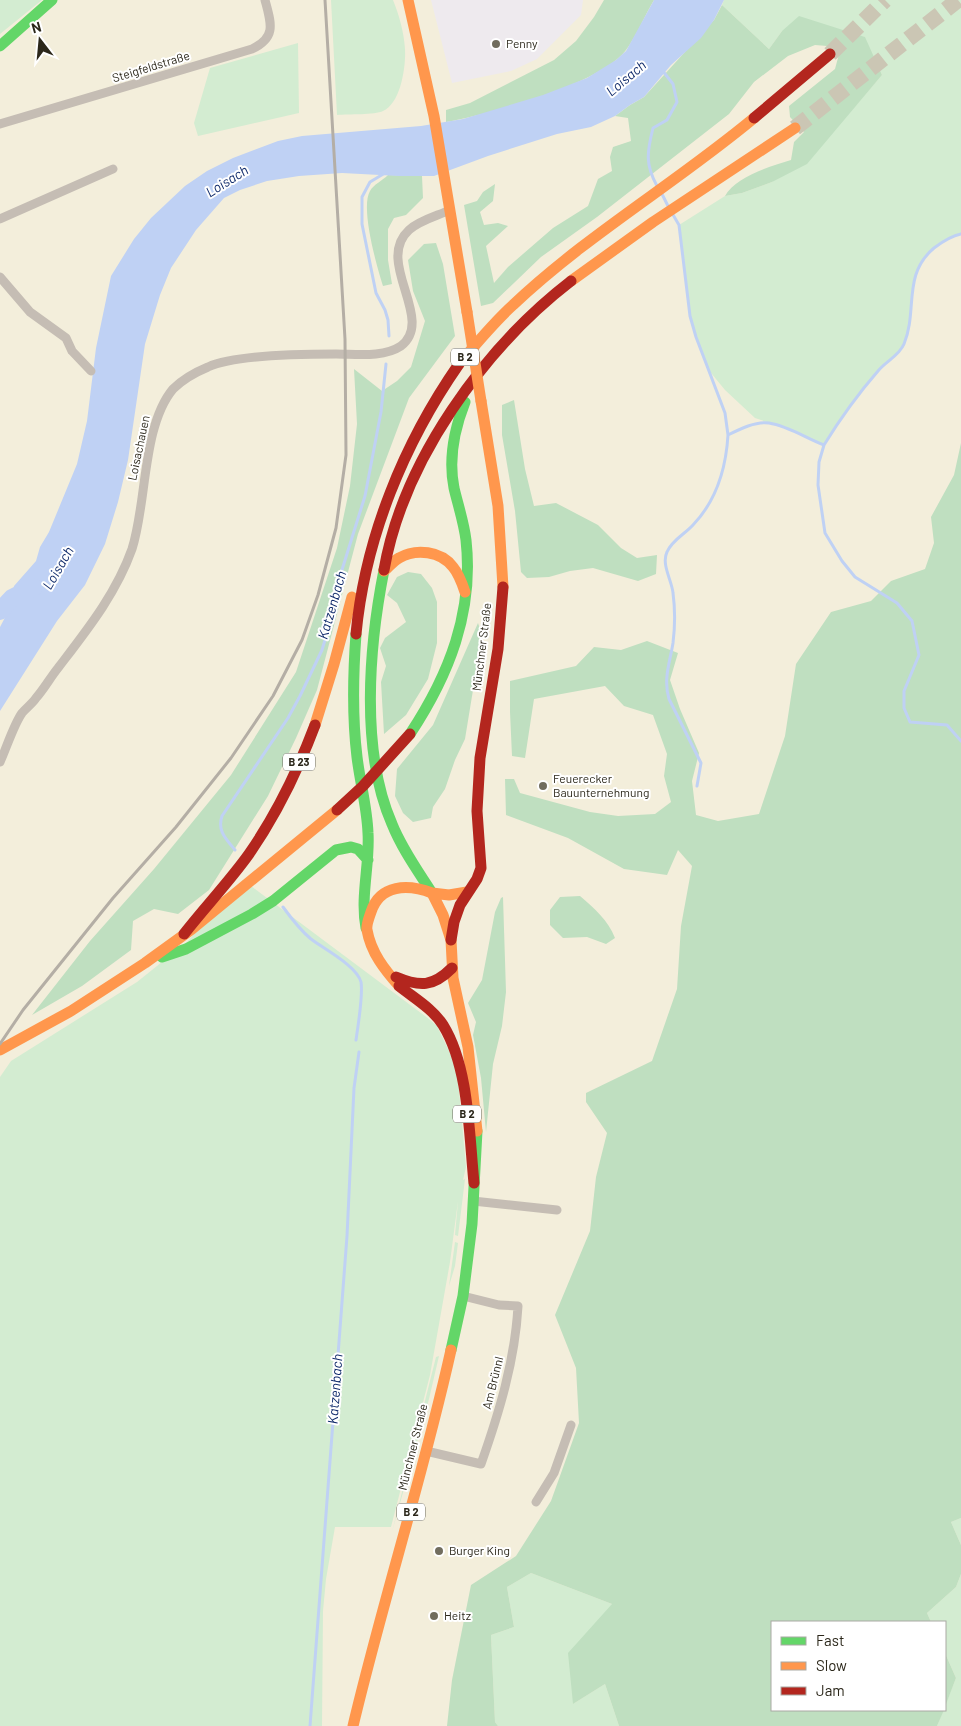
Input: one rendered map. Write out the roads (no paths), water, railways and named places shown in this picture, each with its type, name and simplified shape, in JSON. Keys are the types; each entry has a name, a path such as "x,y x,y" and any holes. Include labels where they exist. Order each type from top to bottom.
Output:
{"main road":[{"path":"0,46 52,0"},
{"name":"Münchner Straße","path":"408,0 420,43 435,112 492,461 500,524 502,561 502,612 480,757 477,811 481,867 478,877 467,892 456,914 451,940"},
{"name":"B 2","path":"474,1183 462,1073 453,1046 442,1024 432,1013 399,986 390,975 376,956 366,928 364,908 369,836 367,812 358,766 353,698 354,658 359,611 367,567 376,533 389,497 414,440 441,391 465,356 487,331 545,277 726,141 830,54"},
{"name":"B 2","path":"474,1183 477,1131 473,1084 468,1047 452,968 453,950 451,940 443,915 432,893 406,853 392,824 380,788 376,763 371,708 371,660 375,613 391,534 429,449 467,387 488,359 529,316 571,281 648,225 795,128"},
{"name":"B 23","path":"0,1050 71,1011 145,963 213,913 337,810 363,786 410,734 435,696 446,674 460,633 466,596 468,560 466,537 453,480 452,458 453,443 467,387"},
{"path":"384,571 398,559 410,554 420,552 438,555 452,565 457,572 466,596"},
{"name":"B 23","path":"184,934 221,891 249,853 273,815 293,776 316,721 329,683 355,586 367,567"},
{"name":"B 23","path":"145,963 186,949 252,914 280,895 336,850 351,847 358,849 368,860"},
{"path":"366,928 374,903 384,893 396,888 419,888 432,893 448,895 467,892"},
{"path":"390,975 410,983 425,985 442,978 452,968"},
{"name":"Münchner Straße","path":"353,1726 370,1655 412,1509 450,1355 463,1296 474,1183"}],"street":[{"name":"Steigfeldstraße","path":"0,124 261,45 271,31 265,0"},
{"path":"0,219 113,169"},
{"name":"Loisachauen","path":"0,762 21,714 37,698 99,614 125,566 138,523 153,436 160,410 172,392 186,379 210,366 237,360 328,354 376,354 392,350 401,345 409,336 411,319 398,263 398,253 404,235 411,228 450,210"},
{"path":"0,277 30,312 66,338 72,351 91,371"},
{"path":"473,1201 557,1210"},
{"name":"Am Brünnl","path":"426,1451 481,1464 503,1399 511,1366 517,1331 518,1306 499,1305 463,1296"},
{"path":"536,1502 554,1473 571,1425"}],"water":[{"name":"Loisach","path":"654,0 724,0 714,20 701,38 671,65 644,97 615,116 591,127 557,134 434,176 342,173 299,176 267,181 240,190 224,198 196,230 171,268 160,295 145,344 128,460 105,544 85,585 57,621 0,711 0,627 10,608 14,586 36,561 40,547 49,532 77,464 87,421 96,348 111,276 134,239 151,218 185,186 207,171 233,158 278,141 302,136 421,126 463,119 543,95 587,78 616,60 626,51"}],"waterway":[{"path":"657,186 650,171 648,158 651,136 653,128 667,120 677,102 673,84 662,70"},
{"name":"Katzenbach","path":"385,173 370,182 362,197 362,224 376,293 388,320 389,336"},
{"path":"662,194 668,206"},
{"path":"672,213 679,225 690,316 725,413 728,435 753,424 769,423 790,429 824,445 863,389 881,367 902,348 908,331 914,281 924,258 940,244 961,234"},
{"name":"Katzenbach","path":"235,850 222,830 222,816 288,718 322,650 331,620 341,573 365,496 381,412 386,364"},
{"path":"697,786 701,763 667,692 667,678 674,631 674,605 665,557 672,544 701,515 714,494 725,459 728,435"},
{"path":"824,445 819,462 818,485 825,533 842,561 855,577 897,603 912,621 919,655 904,691 904,708 910,722 947,725 961,741"},
{"name":"Loisach","path":"0,611 12,598 34,587"},
{"name":"Katzenbach","path":"283,907 311,939 347,964 358,976 361,982 361,994 356,1040"},
{"name":"Katzenbach","path":"310,1726 347,1236 354,1088 359,1052"}],"tunnel":[{"path":"830,54 885,0"},
{"path":"795,128 958,0"}],"railway":[{"path":"0,1044 23,1010 113,898 176,827 231,758 273,696 302,640 318,595 336,528 346,455 345,339 325,0"}],"place":[{"name":"Penny","path":"496,44"},
{"name":"Feuerecker Bauunternehmung","path":"543,786"},
{"name":"Burger King","path":"439,1551"},
{"name":"Heitz","path":"434,1616"}]}
